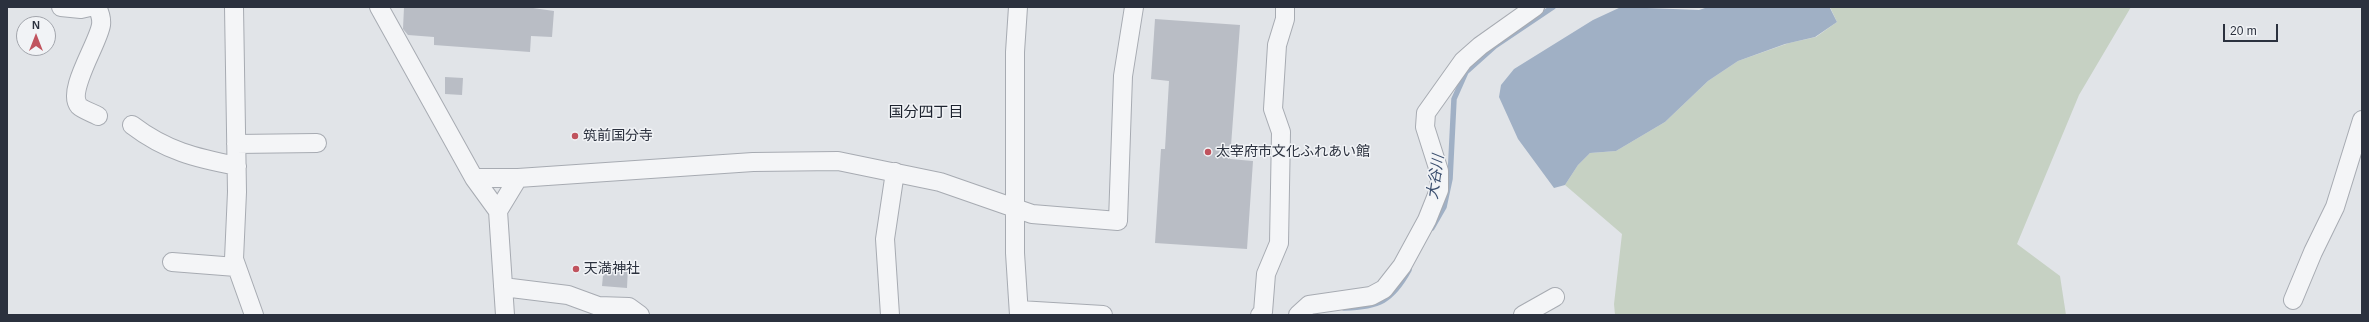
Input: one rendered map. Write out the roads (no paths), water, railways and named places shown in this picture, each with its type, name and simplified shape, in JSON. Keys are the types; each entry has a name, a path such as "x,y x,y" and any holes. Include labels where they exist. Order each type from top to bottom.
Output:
{"street":[{"path":"60,7 80,9 90,7"},
{"path":"97,7 101,25 91,56 78,82 75,96 79,106 98,116"},
{"path":"234,7 237,166 234,259 254,315"},
{"path":"378,7 474,178 498,211 505,315"},
{"path":"1018,7 1015,52 1015,253 1019,313 1103,315"},
{"path":"474,178 518,178 669,166 825,160 895,172 940,182 1032,214 1118,221 1123,76 1134,7"},
{"path":"1265,314 1266,274 1279,244 1280,132 1273,109 1277,44 1285,20 1285,7"},
{"path":"1298,315 1309,305 1371,296 1384,289 1402,266 1427,220 1439,190 1439,171 1425,127 1426,113 1463,61 1480,46 1535,7"},
{"path":"2293,300 2313,252 2335,207 2362,120"},
{"path":"132,125 152,140 170,149 199,158 237,166"},
{"path":"236,144 317,143"},
{"path":"890,315 885,240 895,172"},
{"path":"498,211 518,178"},
{"path":"172,262 236,267"},
{"path":"503,288 568,295 598,306 629,307 640,315"},
{"path":"1523,315 1555,297"}],"water":[{"path":"1621,7 1699,10 1708,7 1826,7 1830,8 1837,22 1815,37 1785,44 1738,61 1708,81 1665,122 1616,151 1590,153 1578,165 1565,185 1554,188 1518,139 1499,97 1501,85 1514,69 1593,20"}],"waterway":[{"name":"大谷川","path":"1432,228 1444,207 1450,179 1454,99 1466,72 1495,46 1553,7"},
{"name":"大谷川","path":"1344,308 1367,306 1383,300 1397,289 1409,270"}],"place":[{"name":"筑前国分寺","path":"575,136"},
{"name":"太宰府市文化ふれあい館","path":"1208,152"},
{"name":"天満神社","path":"576,269"}],"district":[{"name":"国分四丁目","path":"926,113"}]}
